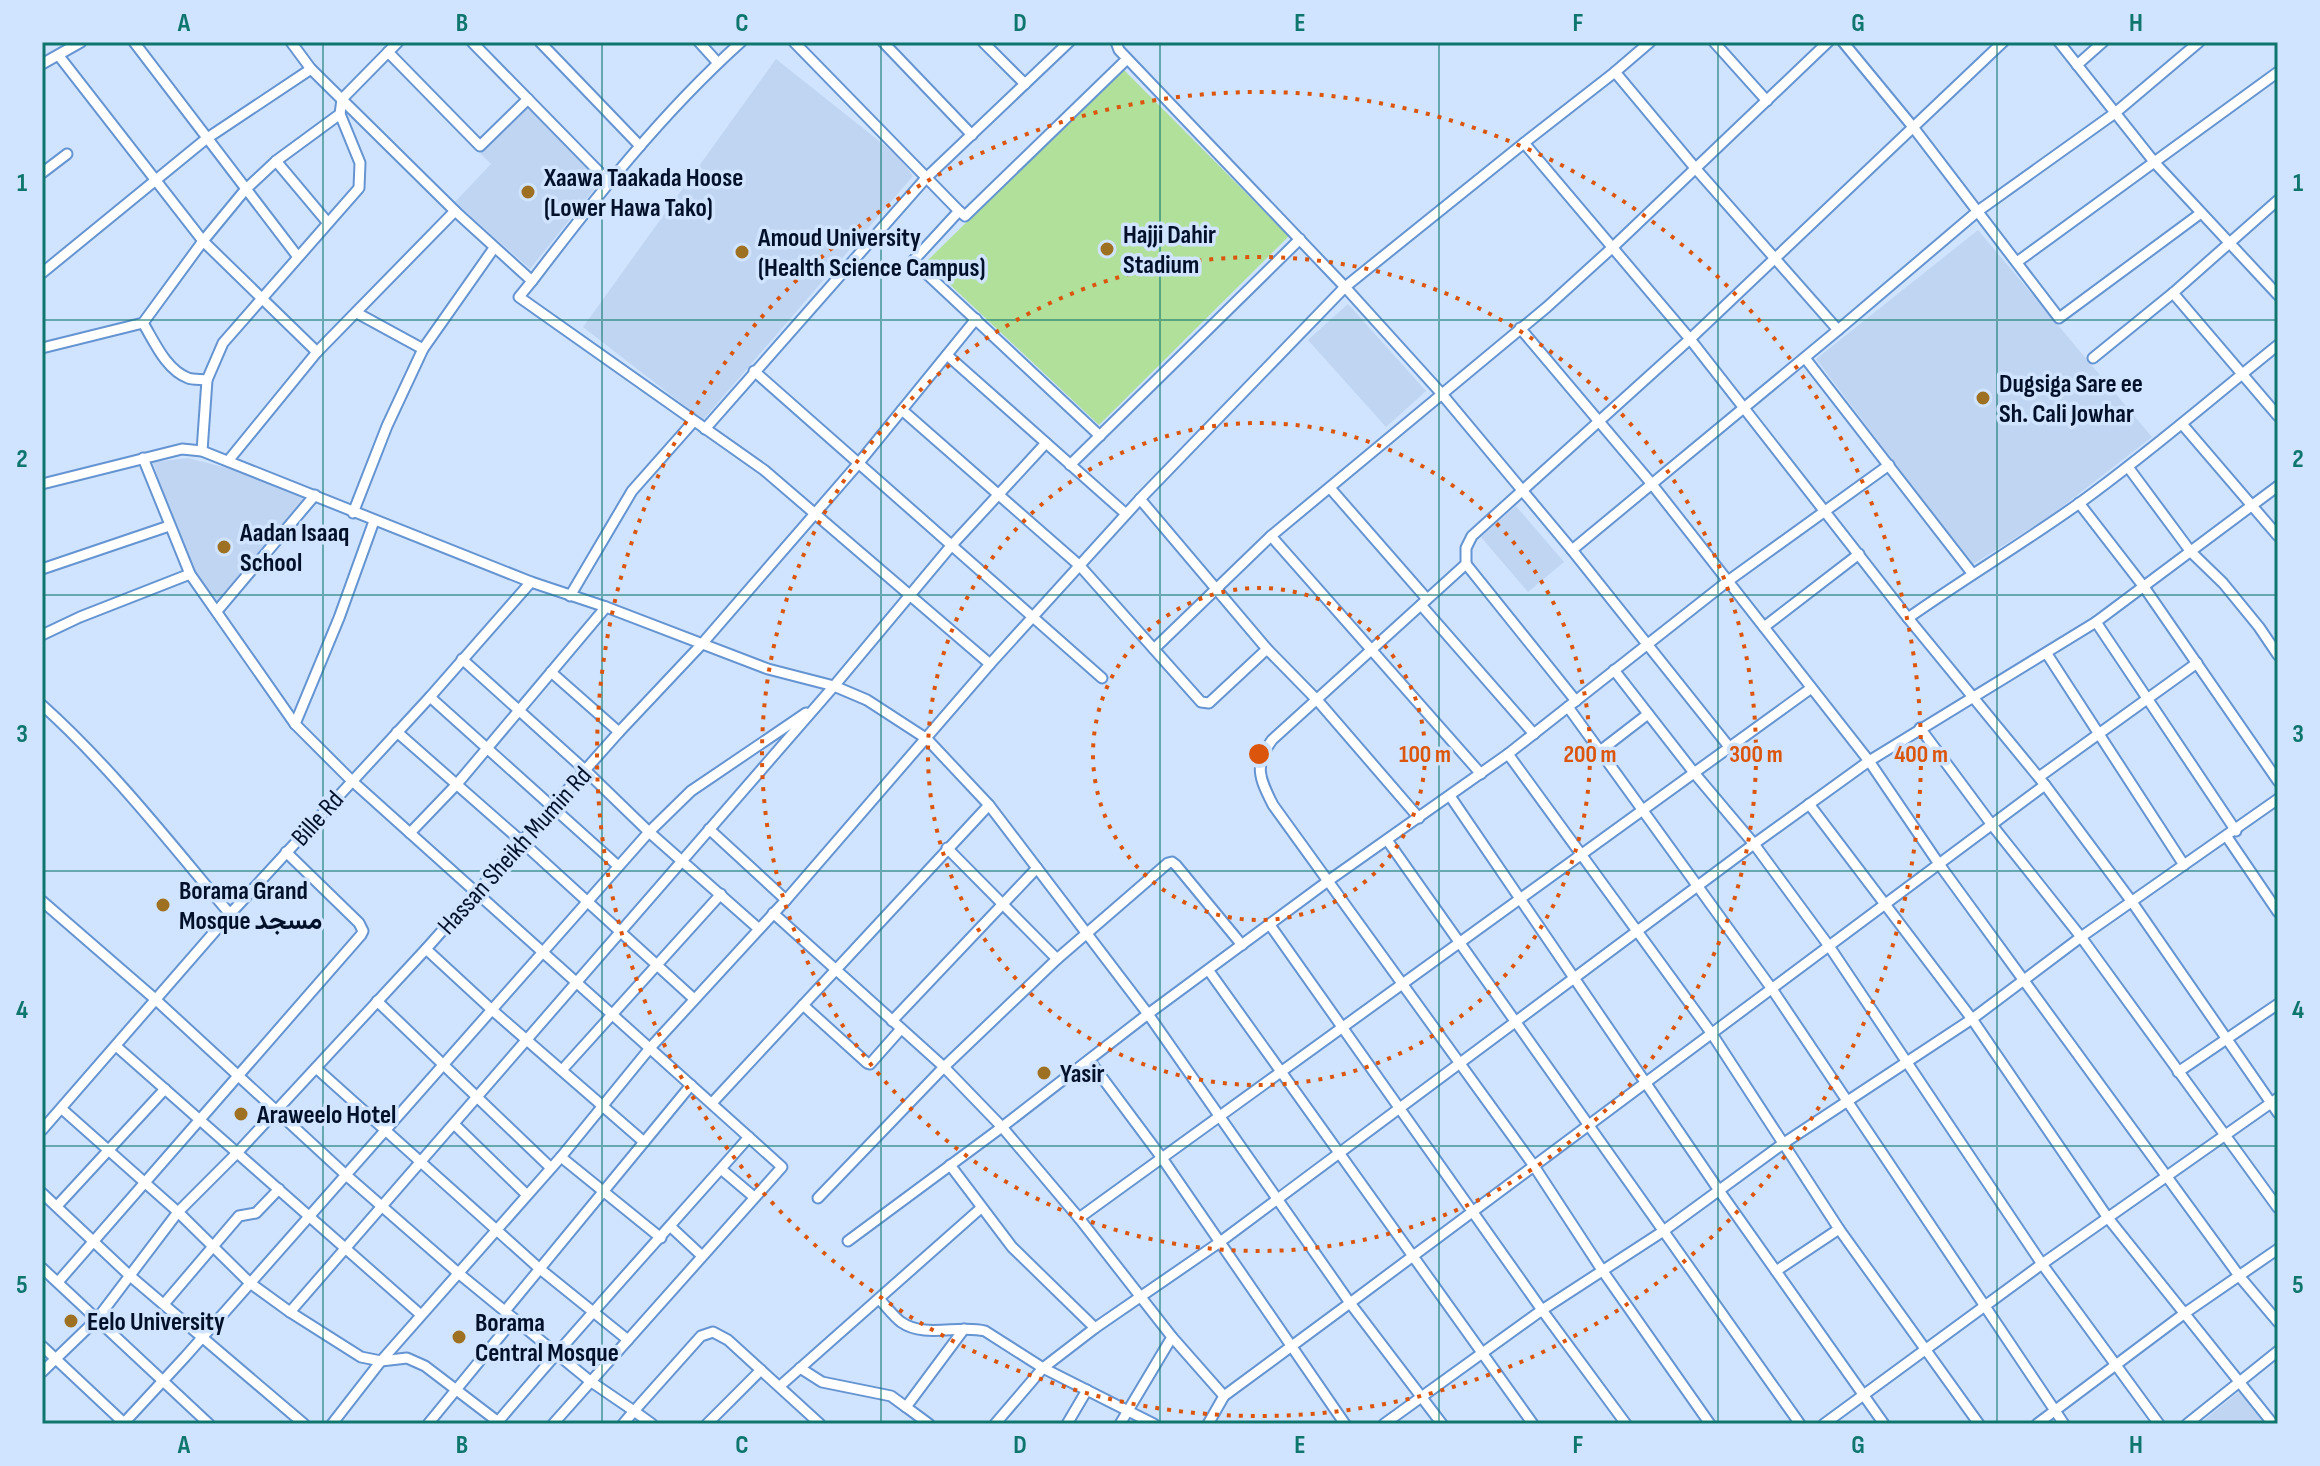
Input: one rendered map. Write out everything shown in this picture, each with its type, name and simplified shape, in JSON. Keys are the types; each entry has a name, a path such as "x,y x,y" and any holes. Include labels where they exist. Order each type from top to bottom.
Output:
{"street":[{"path":"42,64 81,42"},
{"path":"134,42 298,257"},
{"path":"291,42 311,69 455,211 532,281"},
{"path":"202,451 207,380 223,343 359,188 362,176 357,151 340,114 342,99 398,42"},
{"path":"472,42 608,181"},
{"path":"540,42 640,146"},
{"path":"699,42 718,63"},
{"path":"741,42 608,181 519,297 764,470 990,664"},
{"path":"794,42 965,216 1127,59"},
{"path":"883,42 972,135"},
{"path":"983,42 1025,84"},
{"path":"705,429 926,178 1069,42"},
{"path":"1116,42 1127,59 1300,239 1441,393 1648,643 1730,748"},
{"path":"332,1424 381,1361 561,1157 601,1105 693,998 786,900 990,664 1140,499 1345,287 1650,42"},
{"path":"1714,42 1767,101"},
{"path":"1154,649 1271,536 1613,247 1828,42"},
{"path":"1843,42 1913,127 2059,318 2201,213"},
{"path":"2003,42 1690,339 1472,536 1466,548 1466,564 1572,704 1600,751 1772,989 2064,1424"},
{"path":"2059,42 2155,163 2278,295"},
{"path":"2077,65 2103,42"},
{"path":"1572,550 1978,211 2115,113 2199,42"},
{"path":"388,52 480,146 528,99"},
{"path":"59,56 203,241 317,352"},
{"path":"42,273 206,139 311,69"},
{"path":"1615,72 1838,330"},
{"path":"2017,262 2278,72"},
{"path":"42,348 143,323 245,190 276,161 340,114"},
{"path":"1524,143 1690,339 1908,618 2042,781 2274,1100 2278,1113"},
{"path":"42,173 67,154"},
{"path":"276,161 328,223"},
{"path":"2093,358 2173,293 2278,200"},
{"path":"228,461 317,352 455,211"},
{"path":"959,211 913,261 1100,436"},
{"path":"1070,465 1300,239"},
{"path":"353,513 387,426 423,349 494,248"},
{"path":"2173,293 2278,416"},
{"path":"357,313 423,349"},
{"name":"Hassan Sheikh Mumin Rd","path":"42,1372 97,1319 178,1212 237,1153 426,949 619,732 701,645 858,464 976,319"},
{"path":"143,323 173,367 188,378 207,380"},
{"path":"1520,328 1651,483 1869,761 1939,864 2240,1277 2278,1322"},
{"path":"1908,618 2128,467 2278,345"},
{"path":"947,355 1126,514"},
{"path":"1805,358 1972,573"},
{"path":"754,371 1102,678"},
{"path":"902,410 1080,566 1201,702 1207,704 1267,649"},
{"path":"570,596 632,491 694,421"},
{"path":"2182,424 2278,536"},
{"path":"290,1312 911,597 951,546 1046,443"},
{"path":"42,484 182,449 202,451 531,582 768,669 834,686 867,700 927,739 989,805 1148,1014 1350,1303 1442,1424"},
{"path":"143,458 190,574 295,724 351,780 782,1167 553,1424"},
{"path":"848,1241 1328,881 1508,754 1728,581 1889,465"},
{"path":"2128,467 2191,552 2223,583 2278,655"},
{"path":"995,1424 1043,1368 1095,1328 1220,1242 1754,844 1869,761 2096,622 2278,486"},
{"path":"1330,488 1534,734"},
{"path":"217,611 315,495"},
{"path":"1140,499 1267,649 1318,701 1419,818"},
{"path":"2079,503 2144,587 2278,781"},
{"path":"295,724 339,618 374,521"},
{"path":"42,569 169,526"},
{"path":"1271,536 1481,774"},
{"path":"1764,627 1859,554"},
{"path":"1466,564 1272,740 1261,754 1262,784 1273,805 1534,1166 1602,1270 1710,1424"},
{"path":"42,635 190,574"},
{"name":"Bille Rd","path":"42,1130 230,914 430,697 531,582"},
{"path":"410,833 457,784 606,607"},
{"path":"2096,622 2278,912"},
{"path":"2047,654 2184,865"},
{"path":"462,659 759,929"},
{"path":"1208,1424 1224,1396 1290,1345 1992,825 2098,734 2197,663"},
{"path":"1614,670 1754,844 1829,946 2042,1264 2159,1424"},
{"path":"551,672 619,732"},
{"path":"1079,1218 1810,689"},
{"path":"430,697 617,865"},
{"path":"42,705 152,822 230,914"},
{"path":"42,1346 124,1424 387,1130 617,865 691,791 816,707"},
{"path":"1600,751 1648,714"},
{"path":"1920,728 2081,937 2278,1208"},
{"path":"397,732 693,998"},
{"path":"1508,754 1712,1034 1839,1229 1979,1424"},
{"path":"1450,796 1718,1189 1884,1424"},
{"path":"1384,1424 1542,1310 1662,1232 1784,1143 1972,1019 2081,937 2278,799"},
{"path":"1809,804 1972,1019 2108,1218 2273,1424"},
{"path":"712,1103 989,805"},
{"path":"709,829 786,900"},
{"path":"1387,840 1800,1424"},
{"path":"947,848 1057,959"},
{"path":"58,1282 363,931 359,923 286,852"},
{"path":"818,1198 944,1067 1057,959 1172,862 1242,945"},
{"path":"892,1021 1037,868"},
{"path":"562,1070 721,894"},
{"path":"42,901 457,1272 590,1381 652,1424"},
{"path":"773,913 944,1067 1002,1127 1079,1218 1172,1337 1224,1396"},
{"path":"1270,925 1626,1424"},
{"path":"426,949 644,1142"},
{"path":"1209,971 1533,1424"},
{"path":"377,1001 551,1168"},
{"path":"2178,1072 2278,1004"},
{"path":"803,1005 870,1064 901,1029"},
{"path":"116,1046 421,1315"},
{"path":"1089,1060 1162,1158 1345,1424"},
{"path":"316,1068 540,1269 628,1340"},
{"path":"505,1311 691,1085"},
{"path":"57,1206 165,1089"},
{"path":"1824,1424 2042,1264 2274,1100"},
{"path":"62,1109 178,1212 250,1283 290,1312 361,1357 381,1361 407,1358 425,1366 498,1423 749,1137"},
{"path":"454,1124 527,1195"},
{"path":"561,1157 661,1238"},
{"path":"950,1165 1012,1247 1095,1328"},
{"path":"721,1169 754,1197"},
{"path":"164,1304 239,1216 256,1213 279,1189"},
{"path":"42,1193 129,1275 304,1424"},
{"path":"780,1386 981,1208"},
{"path":"671,1227 702,1256"},
{"path":"1776,1271 1839,1229"},
{"path":"2037,1424 2185,1313 2278,1249"},
{"path":"42,1268 209,1424"},
{"path":"879,1299 905,1325 932,1330 974,1328 985,1331 1043,1368 1154,1424"},
{"path":"428,1424 514,1319"},
{"path":"906,1407 964,1329"},
{"path":"623,1424 706,1333 713,1332 728,1340 820,1424"},
{"path":"1120,1424 1172,1337"},
{"path":"2187,1424 2278,1351"},
{"path":"800,1368 822,1382 891,1396 906,1407 913,1420 929,1424"},
{"path":"707,1424 761,1370"},
{"path":"1067,1424 1087,1390"}],"shaded area":[{"name":"Amoud University (Health Science Campus)","path":"776,59 898,156 913,176 703,420 583,327"},
{"name":"Xaawa Taakada Hoose (Lower Hawa Tako)","path":"528,107 600,182 530,269 455,202 491,164 480,153"},
{"name":"Dugsiga Sare ee Sh. Cali Jowhar","path":"1978,230 2152,437 2049,517 1972,565 1816,359"},
{"path":"1348,304 1426,391 1386,427 1308,340"},
{"name":"Aadan Isaaq School","path":"188,458 231,469 304,499 218,604 194,571 172,523 153,462"},
{"path":"1516,506 1564,562 1528,592 1481,537"},
{"path":"2240,1391 2266,1424 2199,1424"}],"green space":[{"name":"Hajji Dahir Stadium","path":"1123,69 1289,236 1099,425 926,262"}],"place":[{"name":"Xaawa Taakada Hoose (Lower Hawa Tako)","path":"528,192"},
{"name":"Hajji Dahir Stadium","path":"1107,249"},
{"name":"Amoud University (Health Science Campus)","path":"742,252"},
{"name":"Dugsiga Sare ee Sh. Cali Jowhar","path":"1983,398"},
{"name":"Aadan Isaaq School","path":"224,547"},
{"name":"Borama Grand Mosque مسجد","path":"163,905"},
{"name":"Yasir","path":"1044,1073"},
{"name":"Araweelo Hotel","path":"241,1114"},
{"name":"Eelo University","path":"71,1321"},
{"name":"Borama Central Mosque","path":"459,1337"}]}
